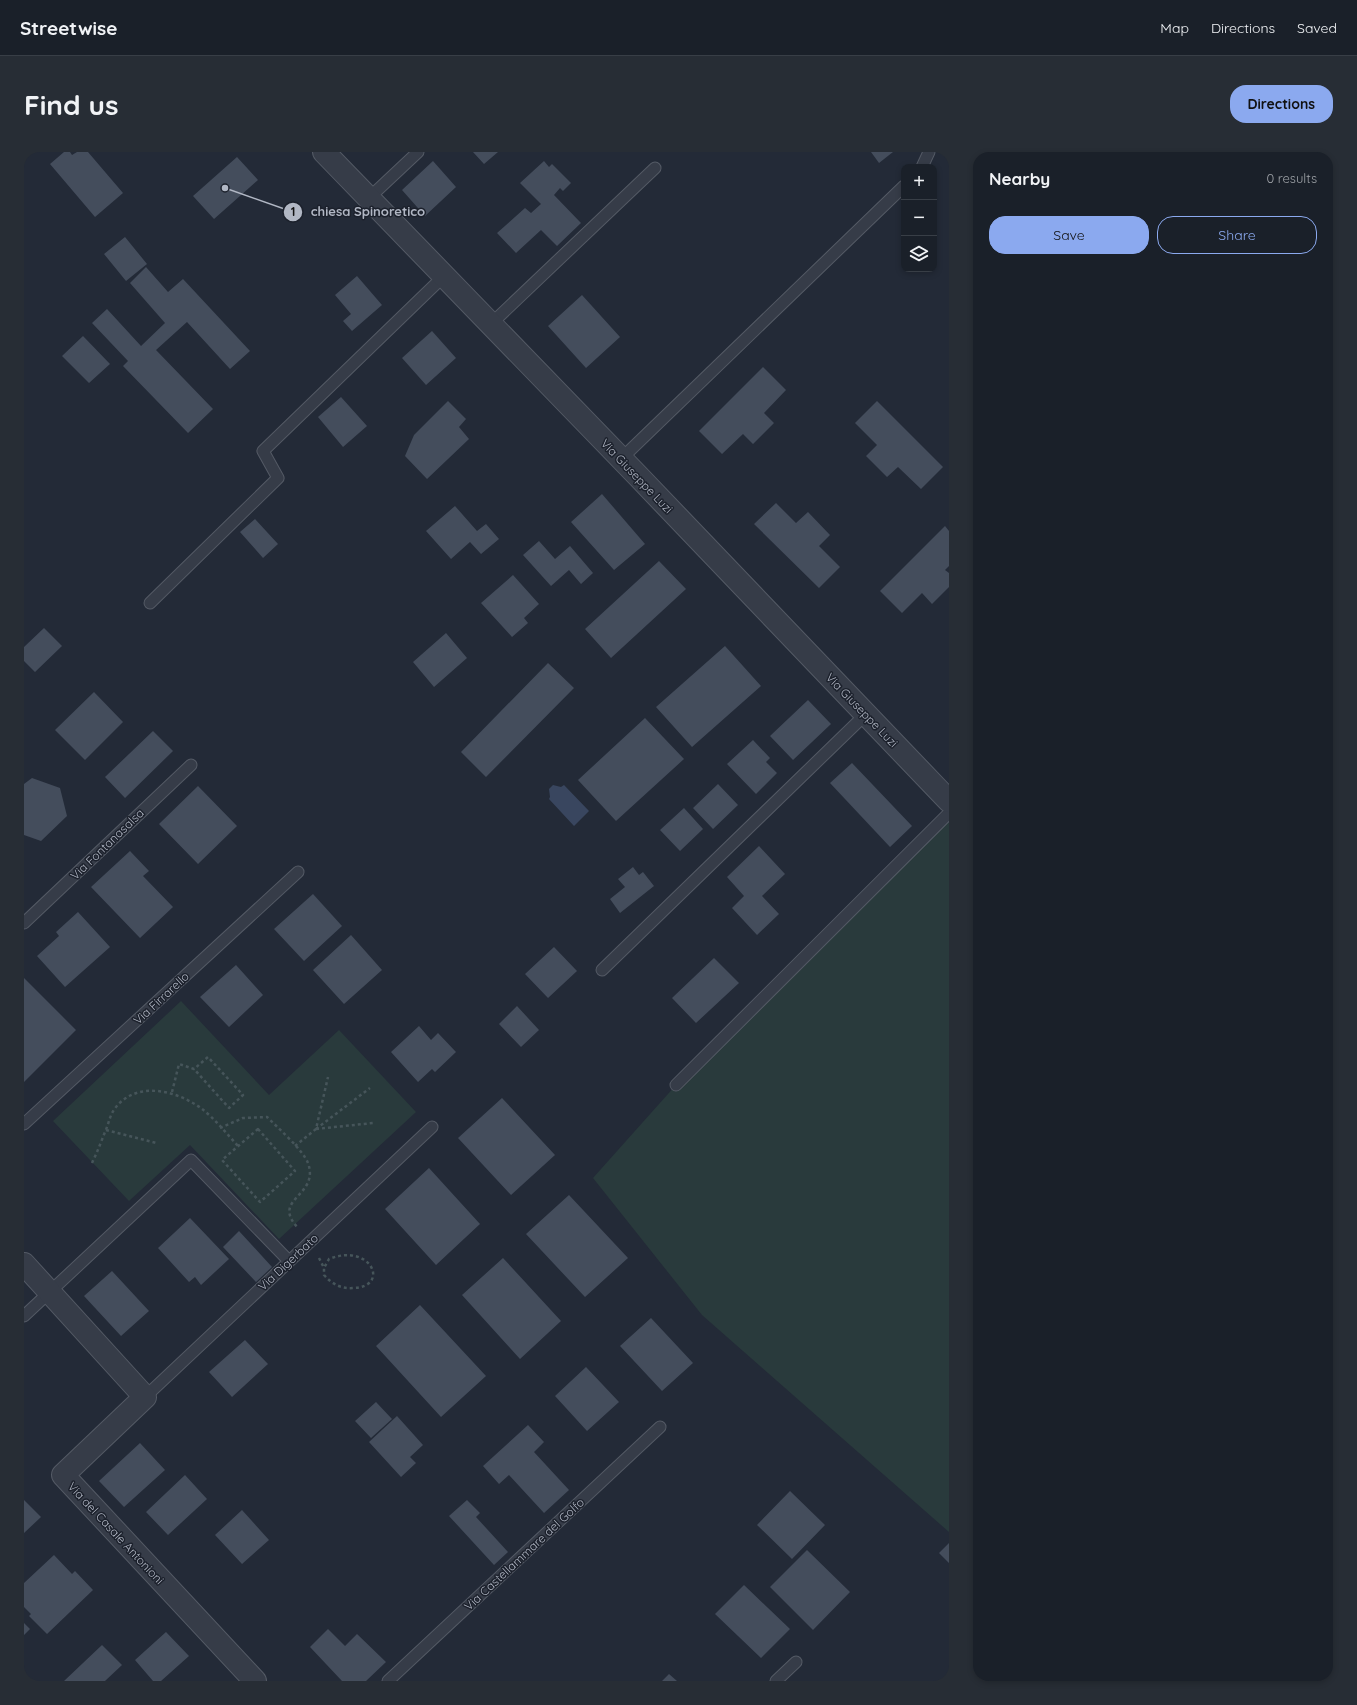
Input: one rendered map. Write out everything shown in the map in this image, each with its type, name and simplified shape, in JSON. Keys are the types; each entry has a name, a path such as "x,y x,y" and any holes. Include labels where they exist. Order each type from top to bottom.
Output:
{"street":[{"name":"Via Giuseppe Luzi","path":"324,152 866,714 946,791"},
{"path":"24,1264 144,1397"},
{"name":"Via del Casale Antonioni","path":"144,1397 63,1475 255,1681"}],"lane":[{"path":"369,198 418,152"},
{"path":"923,164 929,152"},
{"path":"491,324 654,168"},
{"path":"621,459 901,189"},
{"path":"150,603 278,478 263,451 444,276"},
{"path":"602,970 866,714"},
{"name":"Via Fontanasalsa","path":"24,923 191,765"},
{"path":"676,1084 949,814"},
{"name":"Via Firrarello","path":"24,1124 298,872"},
{"name":"Via Digerbato","path":"144,1397 432,1127"},
{"path":"24,1316 191,1160 289,1261"},
{"name":"Via Castellammare del Golfo","path":"388,1681 660,1427"},
{"path":"776,1681 796,1662"}],"path":[{"path":"172,1092 179,1064 194,1070 229,1108 243,1095 208,1057 194,1070"},
{"path":"316,1129 328,1077"},
{"path":"295,1146 370,1088"},
{"path":"92,1163 106,1130 109,1118 116,1107 125,1098 136,1092 149,1090 172,1092 202,1109 238,1146"},
{"path":"220,1128 243,1118 267,1117 304,1156 310,1175 308,1184 302,1193 292,1203 289,1213 293,1222 311,1240"},
{"path":"316,1129 373,1123"},
{"path":"258,1129 295,1171 260,1202 222,1160 238,1146 258,1129"},
{"path":"106,1130 156,1143"},
{"path":"339,1254 353,1255 368,1261 373,1270 373,1276 371,1281 363,1287 346,1289 331,1282 324,1275 324,1268 329,1259 339,1254"}],"shaded area":[{"path":"949,813 949,1532 702,1315 593,1178 676,1085"},
{"path":"181,1001 269,1095 339,1030 416,1112 279,1239 190,1145 129,1201 53,1121"}],"water":[{"path":"553,785 561,787 564,785 589,811 574,826 549,799 549,789"}],"building":[{"path":"64,152 70,152 72,155 77,152 88,152 123,193 95,217 50,164"},
{"path":"473,152 498,152 484,164"},
{"path":"871,152 893,152 879,163"},
{"path":"237,157 258,180 214,219 193,196"},
{"path":"433,161 456,187 425,216 402,190"},
{"path":"544,161 549,167 552,164 571,183 563,191 560,188 554,195 581,223 557,246 541,230 516,253 497,233 525,208 531,213 541,204 520,183"},
{"path":"125,237 147,264 126,281 104,254"},
{"path":"146,267 168,292 183,279 250,351 230,369 187,322 156,350 213,409 188,433 123,366 128,361 92,323 107,309 141,346 165,323 130,283"},
{"path":"357,276 382,305 352,331 343,321 351,314 335,295"},
{"path":"582,295 620,337 586,368 548,326"},
{"path":"432,331 456,358 426,385 402,358"},
{"path":"83,336 110,364 89,383 62,356"},
{"path":"763,367 786,390 764,413 774,423 753,444 743,434 722,454 699,431"},
{"path":"341,397 367,426 343,447 318,417"},
{"path":"448,401 466,419 459,427 469,439 427,479 405,456 414,435"},
{"path":"877,401 943,467 921,489 898,467 887,477 866,456 877,445 855,423"},
{"path":"602,494 645,544 614,570 571,522"},
{"path":"776,503 796,523 808,512 830,535 819,546 840,567 819,588 754,524"},
{"path":"455,506 477,531 486,524 499,539 481,554 470,542 451,559 426,531"},
{"path":"255,519 278,544 263,558 240,532"},
{"path":"945,526 949,531 949,566 945,570 949,573 949,587 932,604 922,593 902,613 880,591"},
{"path":"539,541 555,559 570,546 593,573 581,584 569,570 551,586 523,555"},
{"path":"659,561 686,589 611,658 585,629"},
{"path":"513,575 539,604 524,618 528,623 512,637 481,603"},
{"path":"44,628 62,646 35,672 24,661 24,647"},
{"path":"446,633 467,658 434,687 413,662"},
{"path":"725,646 761,686 692,747 656,707"},
{"path":"548,663 574,688 486,777 461,752"},
{"path":"94,692 123,722 85,760 55,730"},
{"path":"808,700 831,724 793,760 770,736"},
{"path":"645,718 684,759 616,821 578,780"},
{"path":"153,731 173,751 125,798 105,777"},
{"path":"753,740 770,758 766,762 777,773 756,794 727,764"},
{"path":"852,763 912,826 890,847 830,783"},
{"path":"32,778 60,788 67,816 41,841 24,835 24,784"},
{"path":"718,784 738,805 713,829 693,808"},
{"path":"198,786 237,826 198,864 159,824"},
{"path":"684,808 703,829 680,851 660,830"},
{"path":"759,846 785,874 762,896 779,914 757,935 732,908 744,896 727,877"},
{"path":"130,851 149,871 143,876 173,907 140,938 91,887"},
{"path":"633,867 639,875 643,872 654,886 620,913 610,899 625,887 618,879"},
{"path":"313,894 342,926 304,961 274,929"},
{"path":"78,912 110,947 65,987 37,956 59,936 56,932"},
{"path":"351,935 382,970 344,1004 313,970"},
{"path":"554,947 577,971 548,998 525,974"},
{"path":"714,958 739,983 696,1023 672,998"},
{"path":"236,965 263,995 229,1027 200,997"},
{"path":"24,978 76,1030 24,1082"},
{"path":"517,1006 539,1030 521,1047 499,1024"},
{"path":"419,1026 431,1040 438,1033 456,1052 435,1072 432,1069 418,1082 391,1052"},
{"path":"502,1098 555,1155 511,1195 458,1138"},
{"path":"429,1168 480,1224 436,1265 385,1209"},
{"path":"569,1195 628,1258 585,1297 526,1234"},
{"path":"190,1218 229,1259 201,1285 195,1277 189,1282 158,1248"},
{"path":"239,1231 272,1267 256,1282 223,1247"},
{"path":"503,1258 561,1321 520,1359 462,1295"},
{"path":"112,1271 149,1311 121,1336 84,1296"},
{"path":"420,1305 486,1376 441,1417 376,1346"},
{"path":"651,1318 693,1363 662,1391 620,1346"},
{"path":"245,1340 268,1364 232,1397 209,1372"},
{"path":"586,1367 619,1402 587,1431 555,1396"},
{"path":"376,1402 392,1419 371,1438 355,1421"},
{"path":"397,1416 423,1445 410,1457 416,1463 401,1477 369,1442"},
{"path":"528,1425 544,1442 534,1452 569,1490 544,1513 509,1475 499,1484 483,1466"},
{"path":"140,1443 165,1470 124,1507 99,1481"},
{"path":"185,1475 207,1499 168,1535 146,1512"},
{"path":"790,1491 825,1525 792,1559 757,1525"},
{"path":"24,1500 41,1517 24,1533"},
{"path":"467,1500 480,1513 476,1517 508,1552 494,1565 449,1516"},
{"path":"242,1510 269,1540 242,1564 215,1535"},
{"path":"949,1543 949,1563 939,1553"},
{"path":"807,1550 850,1592 813,1630 770,1587"},
{"path":"54,1555 72,1574 75,1571 93,1590 47,1634 29,1616 31,1614 24,1607 24,1583"},
{"path":"744,1585 790,1629 761,1658 715,1614"},
{"path":"24,1623 30,1629 24,1635"},
{"path":"328,1629 345,1646 357,1634 386,1662 366,1681 342,1681 310,1647"},
{"path":"166,1632 189,1656 161,1681 153,1681 135,1660"},
{"path":"102,1645 122,1665 105,1681 64,1681"},
{"path":"669,1674 677,1681 662,1681"}],"place":[{"name":"chiesa Spinoretico","path":"225,188"}]}
